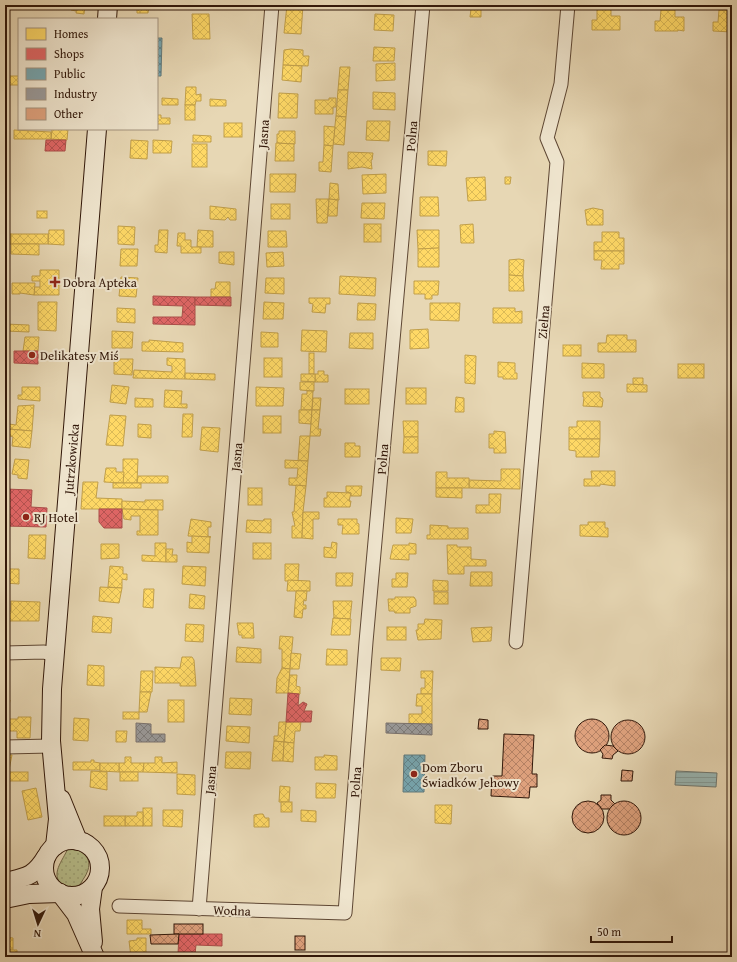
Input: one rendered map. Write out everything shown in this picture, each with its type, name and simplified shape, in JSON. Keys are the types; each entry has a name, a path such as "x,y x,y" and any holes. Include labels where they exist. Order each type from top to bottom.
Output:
{"main road":[{"path":"107,18 108,5"},
{"name":"Jutrzkowicka","path":"50,852 58,825 57,789 52,746 52,689 54,655 98,130"},
{"name":"Jutrzkowicka","path":"57,789 78,841"},
{"path":"5,882 26,877 36,872 50,852 70,840 78,841 91,848 99,861 99,876 93,887 90,909 94,954"},
{"path":"50,852 44,874 53,888 68,896 77,896 93,887"},
{"path":"5,899 29,894 60,893"},
{"path":"60,893 76,914 94,954"}],"street":[{"name":"Jasna","path":"199,908 272,5"},
{"name":"Polna","path":"345,913 366,642 422,5"},
{"name":"Zielna","path":"516,642 557,162 547,138 561,84 568,5"},
{"path":"5,653 44,652 54,655"},
{"path":"5,747 52,746"},
{"name":"Wodna","path":"119,906 345,913"}],"green space":[{"path":"68,848 77,850 84,854 87,857 89,865 86,875 78,890 66,888 57,877 58,867"}],"water":[{"path":"676,771 717,773 716,787 675,785"}],"building: Homes":[{"path":"27,5 38,5 38,9 27,9"},
{"path":"65,5 77,5 76,11 71,10 71,8 65,8"},
{"path":"77,5 85,5 84,14 76,13"},
{"path":"137,5 149,5 148,13 137,13"},
{"path":"287,5 303,5 301,34 284,33"},
{"path":"462,5 481,5 481,17 470,17 471,9 462,8"},
{"path":"597,9 611,9 611,16 620,16 620,30 592,30 592,20 597,20"},
{"path":"661,10 675,10 675,17 684,17 684,31 655,31 655,21 660,21"},
{"path":"719,10 732,10 732,32 713,31 713,22 718,22"},
{"path":"192,14 209,14 210,39 193,39"},
{"path":"375,14 394,15 393,31 374,30"},
{"path":"374,47 395,48 394,61 373,61"},
{"path":"284,50 303,50 303,56 309,56 308,66 283,65"},
{"path":"395,63 395,80 376,81 376,64"},
{"path":"283,65 302,66 301,82 282,80"},
{"path":"340,67 350,67 348,90 338,90"},
{"path":"5,76 18,76 18,85 5,85"},
{"path":"186,87 196,87 196,95 201,94 201,101 196,101 195,105 185,105"},
{"path":"338,90 348,90 346,117 336,116"},
{"path":"373,92 395,93 395,110 373,109"},
{"path":"279,93 298,94 297,118 278,118"},
{"path":"162,98 178,99 178,105 162,105"},
{"path":"329,98 336,98 336,107 333,107 333,114 315,114 315,100 329,100"},
{"path":"210,99 226,100 226,106 210,106"},
{"path":"185,105 195,105 195,120 185,120"},
{"path":"158,115 161,115 161,118 170,118 170,124 158,124"},
{"path":"336,116 346,117 344,145 333,144"},
{"path":"367,121 390,121 389,141 366,140"},
{"path":"224,123 242,123 242,137 224,137"},
{"path":"324,126 335,127 333,146 324,145"},
{"path":"14,130 51,132 51,139 14,139"},
{"path":"52,130 68,130 67,140 51,139"},
{"path":"279,131 295,131 295,144 277,143 277,134 279,134"},
{"path":"193,135 211,136 211,142 193,142"},
{"path":"131,140 148,141 147,159 130,158"},
{"path":"153,140 172,141 171,153 153,153"},
{"path":"276,143 294,144 294,161 275,161"},
{"path":"192,144 207,144 207,167 192,167"},
{"path":"324,145 333,146 331,172 319,171 319,162 323,162"},
{"path":"428,151 447,151 446,166 428,165"},
{"path":"348,152 373,153 371,160 372,169 362,167 348,169"},
{"path":"270,174 296,174 295,192 270,192"},
{"path":"386,174 386,193 363,194 362,175"},
{"path":"485,177 486,200 468,201 466,178"},
{"path":"505,177 511,177 510,184 505,184"},
{"path":"330,183 338,184 339,200 329,199"},
{"path":"420,197 438,197 439,216 420,216"},
{"path":"316,199 329,199 327,223 317,223"},
{"path":"329,199 338,200 337,216 328,216"},
{"path":"362,203 385,203 384,219 361,218"},
{"path":"271,204 290,204 290,219 271,219"},
{"path":"210,206 236,209 236,220 230,220 228,217 225,220 210,219"},
{"path":"593,208 603,210 603,225 587,225 585,210"},
{"path":"37,211 47,211 47,218 37,218"},
{"path":"364,224 381,224 381,242 364,242"},
{"path":"473,224 474,243 461,243 460,225"},
{"path":"118,226 135,227 134,245 118,244"},
{"path":"49,230 64,230 64,245 48,244"},
{"path":"159,230 168,230 167,253 155,252 155,245 158,245"},
{"path":"198,230 213,231 213,247 197,247"},
{"path":"417,230 439,230 439,248 418,249"},
{"path":"268,231 286,231 287,247 268,247"},
{"path":"602,232 619,232 619,238 624,238 624,251 594,251 594,242 602,242"},
{"path":"178,233 185,233 185,240 191,240 191,247 201,247 201,253 181,253 181,246 177,246"},
{"path":"5,234 11,234 11,244 5,244"},
{"path":"11,234 48,234 48,244 11,244"},
{"path":"11,244 39,244 39,255 11,254"},
{"path":"439,248 439,267 418,267 418,249"},
{"path":"121,249 138,249 137,266 120,266"},
{"path":"594,251 624,251 624,264 619,264 619,269 601,269 602,260 594,260"},
{"path":"219,252 234,252 234,265 219,263"},
{"path":"283,252 284,266 267,267 266,253"},
{"path":"509,260 524,260 523,276 509,275"},
{"path":"40,270 59,270 59,295 34,295 34,287 40,287 40,281 32,281 32,276 40,276"},
{"path":"509,275 523,276 524,291 509,291"},
{"path":"340,276 376,278 375,296 339,294"},
{"path":"121,277 138,278 136,297 119,296"},
{"path":"266,278 284,278 284,294 265,293"},
{"path":"414,281 439,281 438,295 432,295 432,299 425,299 425,294 414,294"},
{"path":"216,282 230,282 230,297 211,297 211,289 215,289"},
{"path":"12,283 35,283 34,295 20,293 12,294"},
{"path":"309,298 330,298 330,304 326,304 325,313 312,312 313,304 309,303"},
{"path":"38,302 57,302 56,331 38,330"},
{"path":"264,302 284,303 283,319 263,319"},
{"path":"358,303 376,304 375,320 357,320"},
{"path":"430,303 460,303 459,321 430,320"},
{"path":"117,308 135,309 135,323 117,322"},
{"path":"493,308 515,308 515,312 522,311 522,323 493,323"},
{"path":"5,324 29,325 29,332 5,331"},
{"path":"428,329 429,348 410,349 410,330"},
{"path":"302,330 327,331 326,352 301,351"},
{"path":"112,331 133,332 132,348 112,348"},
{"path":"261,332 278,333 278,347 261,347"},
{"path":"350,333 373,333 373,349 349,348"},
{"path":"607,335 627,335 627,340 636,340 636,352 598,352 598,343 606,343"},
{"path":"25,337 39,337 38,351 23,351"},
{"path":"149,340 183,343 183,352 142,351 142,342 149,342"},
{"path":"563,345 581,345 581,356 563,356"},
{"path":"309,353 314,353 314,374 309,374"},
{"path":"465,355 476,356 475,384 465,383"},
{"path":"167,358 185,359 185,379 133,378 134,370 172,372 172,366 167,365"},
{"path":"264,358 282,358 282,377 264,377"},
{"path":"114,359 133,359 132,375 114,374"},
{"path":"498,362 515,363 515,373 517,373 517,379 503,379 503,377 498,377"},
{"path":"582,363 604,364 604,378 582,378"},
{"path":"678,364 704,364 704,378 678,378"},
{"path":"318,371 324,371 324,375 328,375 328,382 315,382 315,374 318,374"},
{"path":"185,373 215,374 215,380 185,379"},
{"path":"301,374 315,374 315,382 301,381"},
{"path":"633,378 643,378 643,385 633,384"},
{"path":"300,382 314,382 314,391 300,390"},
{"path":"627,384 647,385 647,392 627,392"},
{"path":"112,385 129,387 126,404 110,402"},
{"path":"22,387 40,387 40,401 18,399 18,395 22,395"},
{"path":"256,387 284,388 283,406 256,406"},
{"path":"406,388 426,388 426,404 406,404"},
{"path":"345,389 369,389 369,404 345,404"},
{"path":"165,390 182,391 181,404 187,404 187,408 164,407"},
{"path":"307,391 313,391 312,410 301,410 302,394 307,394"},
{"path":"583,392 600,392 600,397 603,400 602,407 583,406"},
{"path":"456,397 464,398 464,412 455,412"},
{"path":"135,398 153,399 153,407 135,407"},
{"path":"313,398 321,398 320,410 312,410"},
{"path":"34,405 32,431 8,429 9,424 16,425 18,406"},
{"path":"299,410 312,410 311,424 299,423"},
{"path":"312,410 320,410 318,429 321,429 320,436 310,436"},
{"path":"183,414 193,414 192,437 182,437"},
{"path":"110,415 126,416 123,446 106,445"},
{"path":"263,416 281,416 281,433 263,433"},
{"path":"403,421 418,421 418,437 404,437"},
{"path":"577,421 600,421 600,439 569,439 569,427 577,427"},
{"path":"138,424 151,425 151,438 138,437"},
{"path":"202,427 220,428 218,452 200,450"},
{"path":"8,429 32,431 30,448 12,446 13,437 8,435"},
{"path":"494,431 505,432 506,453 494,453 494,448 489,448 489,434 494,434"},
{"path":"300,436 310,436 308,461 298,461"},
{"path":"404,437 418,437 418,453 403,453"},
{"path":"569,439 600,439 599,457 576,457 576,451 569,450"},
{"path":"345,443 355,443 355,446 360,446 360,457 345,457"},
{"path":"15,459 29,460 27,479 18,478 18,475 12,474"},
{"path":"123,459 138,459 137,483 123,483"},
{"path":"285,460 308,461 306,486 289,485 289,478 297,478 298,468 285,468"},
{"path":"106,468 116,468 116,472 124,472 123,483 104,482"},
{"path":"501,469 520,469 520,489 469,488 469,480 501,481"},
{"path":"591,471 615,471 615,486 600,484 600,486 584,486 584,479 592,479"},
{"path":"436,472 447,472 447,478 469,478 469,488 436,488"},
{"path":"138,476 168,476 168,483 137,483"},
{"path":"83,482 98,482 96,498 122,499 122,509 81,509"},
{"path":"113,483 141,483 141,488 113,488"},
{"path":"296,485 306,486 302,538 292,538 292,526 295,526 292,512 294,512"},
{"path":"346,486 362,486 361,496 351,496 351,493 346,492"},
{"path":"248,488 262,488 262,505 248,505"},
{"path":"436,488 462,488 462,498 436,497"},
{"path":"327,492 351,493 349,501 351,501 350,507 324,507 324,498 327,498"},
{"path":"489,494 501,494 500,513 476,513 476,505 489,505"},
{"path":"145,500 163,500 163,510 122,509 122,501 145,502"},
{"path":"122,509 158,510 158,535 137,535 137,531 140,531 140,516 131,516 131,520 124,519"},
{"path":"303,512 319,512 319,519 313,519 313,539 302,538"},
{"path":"396,518 413,519 411,533 396,533"},
{"path":"191,519 211,522 211,527 208,527 208,536 211,537 188,536"},
{"path":"264,519 271,519 271,533 246,532 247,520 263,521"},
{"path":"338,519 357,519 357,523 359,524 359,534 342,534 343,525 338,525"},
{"path":"588,522 605,522 605,528 608,528 608,537 580,536 580,525 588,525"},
{"path":"430,525 448,526 448,528 468,528 468,539 427,539 427,535 430,535"},
{"path":"29,535 46,535 45,559 28,558"},
{"path":"192,536 210,537 209,553 187,552 187,542 192,543"},
{"path":"332,542 337,543 336,558 324,557 324,547 331,548"},
{"path":"155,543 166,543 166,562 142,561 142,555 155,556"},
{"path":"253,543 271,543 271,559 253,559"},
{"path":"409,543 416,544 416,554 409,554 409,560 390,559 393,545 409,545"},
{"path":"101,544 119,544 119,558 101,559"},
{"path":"447,545 471,547 471,559 486,560 486,566 464,566 464,574 448,574"},
{"path":"166,549 173,549 172,555 177,555 177,562 166,562"},
{"path":"285,564 299,564 298,581 285,581"},
{"path":"110,566 123,567 123,574 127,574 127,580 122,579 122,588 108,587"},
{"path":"183,566 206,567 205,586 182,584"},
{"path":"5,569 19,569 19,584 5,583"},
{"path":"471,572 492,572 492,586 470,586"},
{"path":"336,573 353,573 352,586 336,586"},
{"path":"396,573 408,573 407,587 392,587 392,579 396,579"},
{"path":"288,580 310,581 310,591 287,591"},
{"path":"433,580 448,581 448,591 433,591"},
{"path":"100,587 122,588 119,603 99,601"},
{"path":"144,589 154,589 153,608 143,607"},
{"path":"296,591 307,591 306,601 304,600 303,605 306,605 306,609 303,609 302,618 294,617"},
{"path":"434,592 448,592 448,604 434,604"},
{"path":"190,594 205,596 204,609 189,608"},
{"path":"395,597 414,597 416,600 416,606 410,608 410,613 395,613 394,611 389,611 388,599 395,599"},
{"path":"11,601 40,602 39,621 5,621 5,611 11,611"},
{"path":"333,601 352,601 350,619 334,618"},
{"path":"93,616 112,618 111,633 92,632"},
{"path":"333,618 351,619 350,635 331,635"},
{"path":"425,619 442,620 441,639 418,640 416,630 418,630 418,624 424,624"},
{"path":"237,623 253,623 254,638 242,638 242,635 239,635"},
{"path":"186,624 204,625 203,642 185,641"},
{"path":"387,627 406,627 406,640 387,640"},
{"path":"492,627 491,641 473,642 471,628"},
{"path":"280,636 293,637 290,669 282,668 282,649 279,649"},
{"path":"237,647 261,649 261,663 236,662"},
{"path":"327,649 347,650 347,665 326,665"},
{"path":"291,653 301,654 299,669 290,669"},
{"path":"182,657 192,657 194,660 196,686 180,686 180,683 155,683 155,667 180,668"},
{"path":"381,658 401,658 400,671 381,670"},
{"path":"88,665 104,666 104,686 87,685"},
{"path":"282,668 290,669 288,693 276,693 277,678"},
{"path":"141,671 153,671 152,692 140,692"},
{"path":"421,671 433,671 432,694 421,694 421,688 425,688 425,678 421,678"},
{"path":"290,675 297,675 296,686 300,687 300,694 288,693"},
{"path":"140,692 151,692 147,712 139,712"},
{"path":"417,694 432,694 432,724 409,724 409,714 422,714 422,706 416,706"},
{"path":"5,698 10,700 8,713 5,713"},
{"path":"230,698 252,699 251,715 229,714"},
{"path":"168,700 184,700 184,722 168,722"},
{"path":"123,712 139,712 139,719 123,719"},
{"path":"18,717 31,717 30,738 17,738 17,731 8,731 8,727 5,727 5,719 18,719"},
{"path":"74,718 89,719 88,741 73,740"},
{"path":"301,721 300,731 295,731 294,743 284,742 286,722"},
{"path":"279,722 286,722 284,742 274,741 274,736 278,736"},
{"path":"227,726 250,727 249,743 226,741"},
{"path":"116,731 127,731 126,742 116,742"},
{"path":"274,741 284,742 283,761 272,761"},
{"path":"284,742 294,743 293,762 283,761"},
{"path":"226,752 251,752 250,769 225,768"},
{"path":"5,755 12,755 9,770 5,770"},
{"path":"324,755 337,756 337,770 315,770 315,757 324,757"},
{"path":"125,757 131,757 131,763 144,763 143,772 119,772 119,763 125,763"},
{"path":"155,757 162,757 162,763 177,762 177,773 143,772 144,763 155,763"},
{"path":"91,760 100,763 100,770 73,770 73,762 91,762"},
{"path":"100,763 119,763 119,772 100,771"},
{"path":"91,771 107,772 107,790 90,787"},
{"path":"5,772 28,772 28,781 5,781"},
{"path":"120,772 138,772 138,781 120,781"},
{"path":"177,774 195,775 195,795 177,794"},
{"path":"316,783 336,784 335,798 316,798"},
{"path":"280,786 290,787 289,802 279,802"},
{"path":"36,788 42,817 28,820 22,791"},
{"path":"281,802 292,802 292,812 281,812"},
{"path":"435,805 452,805 451,824 435,823"},
{"path":"143,808 152,808 152,826 143,826"},
{"path":"163,810 183,810 182,827 163,826"},
{"path":"301,810 316,811 316,822 301,821"},
{"path":"137,812 143,812 143,826 125,826 125,816 137,816"},
{"path":"263,814 265,818 269,818 269,827 254,827 254,815"},
{"path":"104,816 125,816 125,826 104,826"},
{"path":"127,920 142,920 142,929 151,929 151,934 127,934"},
{"path":"5,937 13,938 13,950 5,950"},
{"path":"137,938 146,938 146,954 149,954 149,957 131,957 129,941 137,940"},
{"path":"5,950 17,950 17,956 5,957"}],"building: Shops":[{"path":"46,140 66,140 65,151 45,151"},
{"path":"153,296 195,297 195,325 153,324 153,317 182,317 183,306 153,305"},
{"path":"195,297 231,297 231,306 195,305"},
{"path":"14,351 38,351 38,364 14,363"},
{"name":"RJ Hotel","path":"5,489 32,490 31,507 47,508 46,527 5,526"},
{"path":"99,509 122,509 122,528 104,528 99,522"},
{"path":"288,693 299,694 298,706 303,702 307,704 304,711 312,711 311,722 286,722"},
{"path":"179,934 222,934 222,946 196,945 195,954 178,954"}],"building: Public":[{"path":"158,38 162,38 161,76 158,76"},
{"name":"Dom Zboru Świadków Jehowy","path":"404,755 425,755 424,792 403,792"}],"building: Industry":[{"path":"136,723 151,724 151,734 165,734 165,742 136,742"},
{"path":"386,723 432,724 432,735 386,733"}],"building: Other":[{"path":"479,719 488,720 488,729 478,729"},
{"path":"592,719 604,724 609,736 604,748 592,753 580,748 575,736 580,724"},
{"path":"628,720 640,725 645,737 640,749 628,754 616,749 611,737 616,725"},
{"path":"504,734 534,735 532,774 537,774 537,787 530,787 529,798 491,796 492,776 502,776"},
{"path":"605,745 613,746 618,751 613,755 612,759 602,758 603,754 600,750"},
{"path":"622,770 633,771 632,781 621,781"},
{"path":"601,795 611,795 611,800 615,804 610,809 602,809 597,803 601,800"},
{"path":"585,801 591,801 601,808 604,817 603,823 597,830 591,833 585,833 575,826 572,820 572,814 579,804"},
{"path":"624,801 636,806 641,818 636,830 624,835 612,830 607,818 612,806"},
{"path":"174,924 203,924 203,934 174,934"},
{"path":"179,934 178,944 151,944 150,935"},
{"path":"295,936 305,936 305,950 295,950"}],"place":[{"name":"Dobra Apteka","path":"55,282"},
{"name":"Delikatesy Miś","path":"32,355"},
{"name":"RJ Hotel","path":"26,517"},
{"name":"Dom Zboru Świadków Jehowy","path":"414,774"}]}
